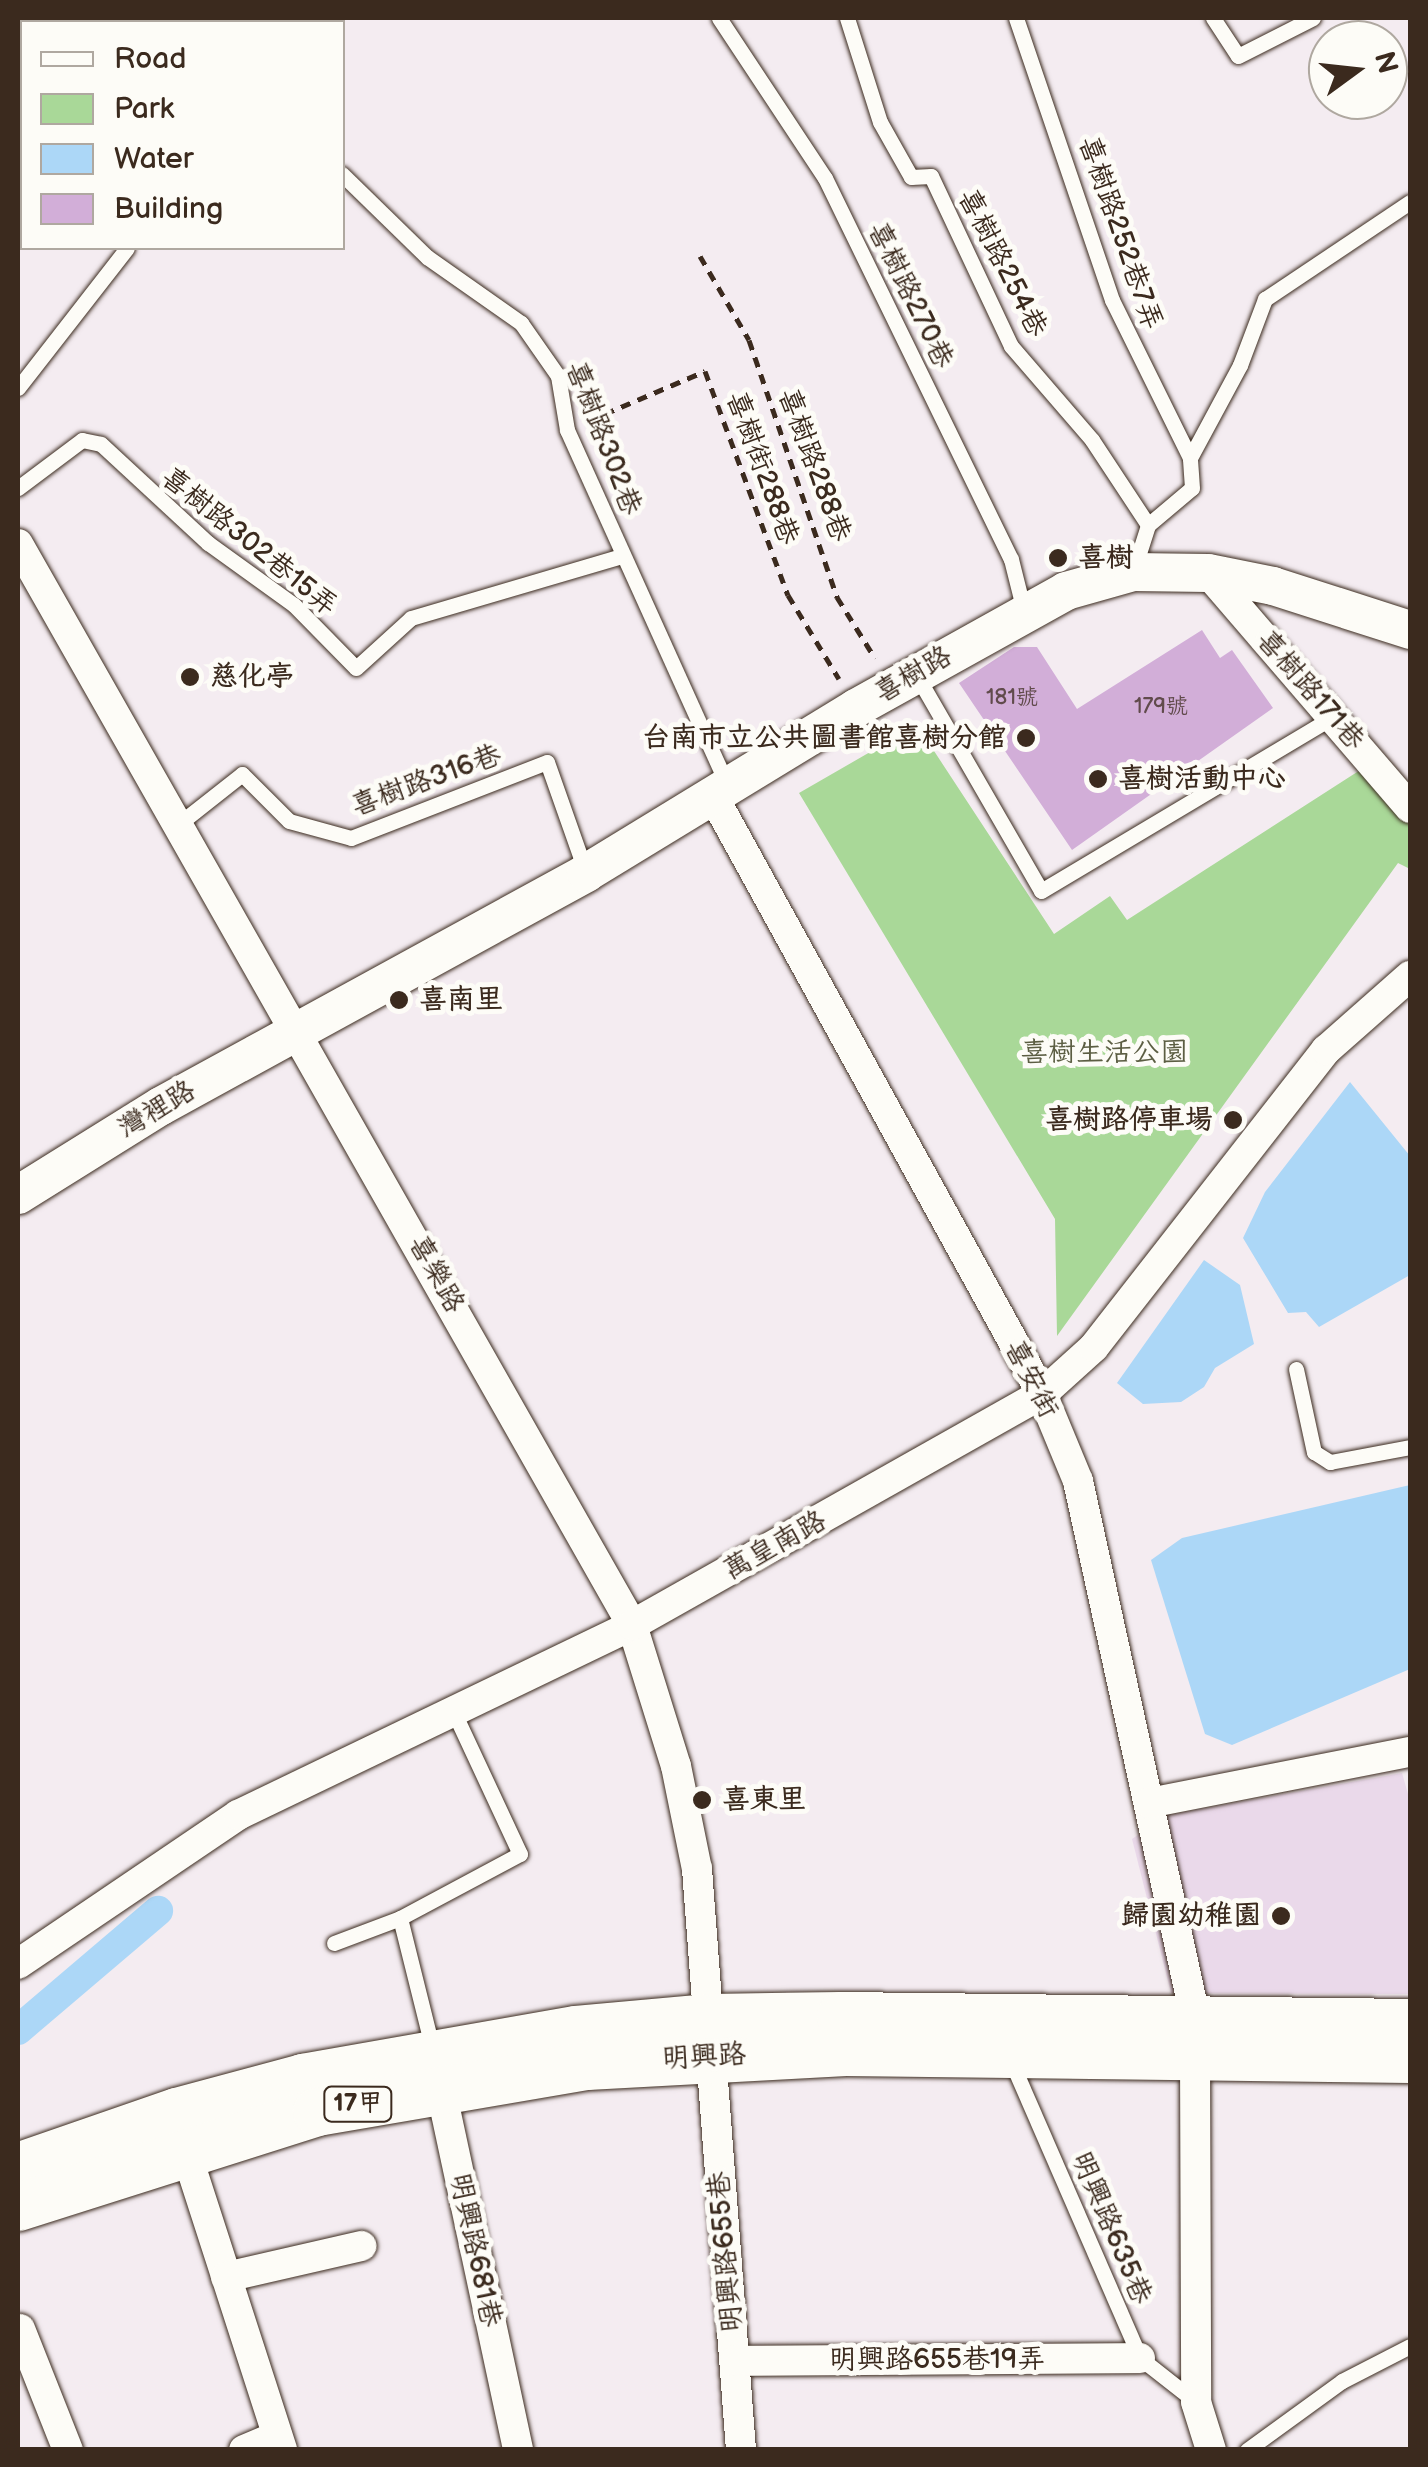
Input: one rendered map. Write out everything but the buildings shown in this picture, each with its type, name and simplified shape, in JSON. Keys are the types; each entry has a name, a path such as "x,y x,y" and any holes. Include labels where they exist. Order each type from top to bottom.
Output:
{"main road":[{"name":"明興路","path":"710,2036 1008,2053 1410,2023"},
{"name":"明興路","path":"18,2167 177,2112 437,2069 710,2036 1196,2038 1410,2059"},
{"name":"明興路","path":"18,2207 437,2069"}],"street":[{"name":"喜樂路","path":"18,544 299,1028 632,1625 690,1822 710,2036"},
{"name":"喜樹路","path":"299,1028 586,873 1024,611 1133,572 1208,573 1273,586 1410,630"},
{"name":"喜樹路171巷","path":"1208,573 1335,716 1410,808"},
{"name":"喜安街","path":"721,791 1042,1394 1088,1518 1196,2038 1196,2402 1212,2450"},
{"name":"萬皇南路","path":"18,1964 238,1815 632,1625 1042,1394 1094,1347 1326,1050 1410,976"},
{"name":"灣裡路","path":"18,1195 299,1028"},
{"path":"1148,1803 1410,1752"},
{"name":"明興路655巷","path":"710,2036 742,2450"},
{"name":"明興路681巷","path":"437,2069 518,2450"},
{"path":"185,2149 279,2443 244,2450"},
{"path":"226,2277 361,2246"},
{"path":"20,2329 68,2450"},
{"name":"明興路655巷19弄","path":"735,2361 1140,2358"}],"lane":[{"name":"喜樹路270巷","path":"719,18 825,178 1011,559 1024,611"},
{"name":"喜樹路254巷","path":"846,18 880,122 911,178 931,176 1011,346 1092,440 1148,525"},
{"name":"喜樹路252巷7弄","path":"1016,18 1112,300 1190,458"},
{"path":"1213,18 1238,56 1314,18"},
{"name":"喜樹路302巷","path":"345,177 427,257 521,323 558,376 567,430 721,791"},
{"path":"1133,572 1148,525 1192,488 1190,458 1240,365 1265,299 1410,202"},
{"path":"18,388 125,250"},
{"name":"喜樹路302巷15弄","path":"18,488 90,438 208,543 294,605 356,668 411,618 622,556"},
{"path":"904,680 1041,891 1335,716"},
{"name":"喜樹路316巷","path":"180,823 242,774 290,821 352,838 547,762 586,873"},
{"path":"1296,1369 1314,1452 1330,1462 1410,1447"},
{"path":"334,1943 400,1918 520,1854 453,1708"},
{"path":"400,1918 437,2069"},
{"name":"明興路635巷","path":"1008,2053 1140,2358 1196,2402"},
{"path":"1247,2450 1342,2381 1410,2346"}],"path":[{"name":"喜樹路288巷","path":"700,256 749,340 838,597 904,680"},
{"name":"喜樹街288巷","path":"567,430 706,371 788,596 856,708"}],"shaded area":[{"name":"歸園幼稚園","path":"1402,1773 1410,1801 1410,1994 1171,1993 1132,1839 1167,1815"}],"green space":[{"name":"喜樹生活公園","path":"917,725 1054,934 1110,896 1127,920 1368,765 1410,820 1410,869 1398,863 1057,1336 1055,1219 799,793"}],"water":[{"path":"1350,1082 1410,1156 1410,1275 1319,1327 1306,1312 1288,1313 1243,1238 1265,1192"},
{"path":"1204,1260 1240,1285 1254,1344 1215,1368 1204,1387 1181,1402 1143,1404 1117,1383"},
{"path":"1410,1485 1410,1669 1232,1745 1205,1734 1151,1560 1182,1538"}],"waterway":[{"path":"18,2030 158,1911"}],"place":[{"name":"喜樹","path":"1058,558"},
{"name":"慈化亭","path":"190,677"},
{"name":"台南市立公共圖書館喜樹分館","path":"1026,738"},
{"name":"喜樹活動中心","path":"1098,779"},
{"name":"喜南里","path":"399,1000"},
{"name":"喜樹路停車場","path":"1233,1120"},
{"name":"喜東里","path":"702,1800"},
{"name":"歸園幼稚園","path":"1281,1916"}]}
